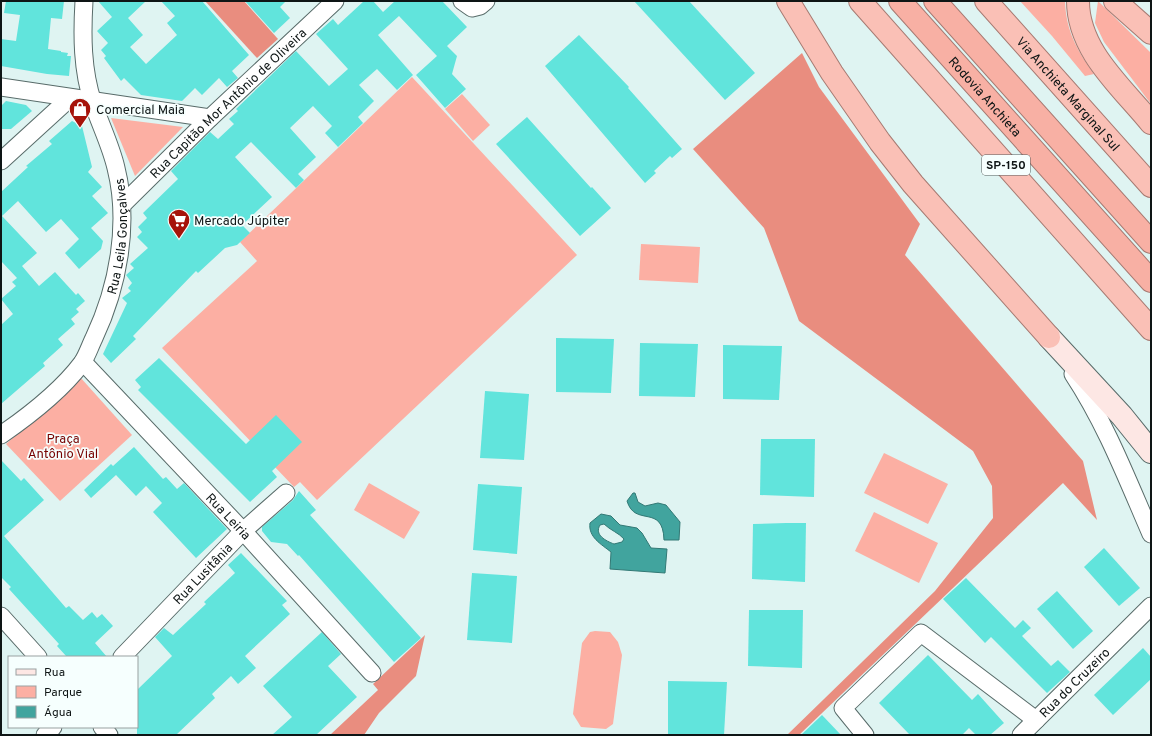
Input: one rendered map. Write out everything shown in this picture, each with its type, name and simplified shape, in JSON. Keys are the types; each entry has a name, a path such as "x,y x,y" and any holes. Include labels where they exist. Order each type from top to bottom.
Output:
{"highway":[{"path":"788,1 832,73 880,142 913,184 1049,337"},
{"name":"SP-150","path":"860,1 1151,329"},
{"name":"Rodovia Anchieta","path":"900,1 1151,281"},
{"name":"Rodovia Anchieta","path":"935,1 1151,242"},
{"name":"Via Anchieta Marginal Sul","path":"986,1 1151,186"},
{"path":"1115,1 1151,32"},
{"path":"1078,5 1085,37 1094,54 1151,123"}],"main road":[{"path":"1049,337 1122,416 1151,452"}],"street":[{"name":"Rua Leila Gonçalves","path":"1,435 49,397 83,362 101,323 115,282 120,245 122,205 116,168 92,101 85,72 83,25 84,1"},
{"name":"Rua Capitão Mor Antônio de Oliveira","path":"122,205 210,118 335,1"},
{"path":"462,1 472,8 480,6 486,1"},
{"path":"1,87 210,118"},
{"path":"1,161 70,98"},
{"path":"1049,337 1097,413 1111,441 1151,534"},
{"name":"Rua Leiria","path":"83,362 243,531 372,673"},
{"name":"Rua Lusitânia","path":"123,656 243,531 286,493"},
{"name":"Rua do Cruzeiro","path":"1021,735 1151,606"},
{"path":"1,616 37,656"},
{"path":"1127,630 1139,625 1151,624"},
{"path":"865,735 843,708 921,633 1036,720"}],"green space":[{"path":"1020,1 1065,1 1070,31 1082,57 1094,74 1085,76 1052,36"},
{"path":"1098,1 1151,53 1151,104 1104,42 1095,23"},
{"path":"412,77 577,255 317,500 300,482 294,487 162,348 257,261 240,242"},
{"path":"462,94 490,125 473,141 445,109"},
{"path":"111,118 183,127 135,176"},
{"path":"641,244 700,247 698,283 639,280"},
{"name":"Praça Antônio Vial","path":"80,377 132,435 60,501 6,444"},
{"path":"884,453 948,484 928,524 864,493"},
{"path":"369,483 420,512 404,539 354,510"},
{"path":"874,512 938,543 919,583 855,551"},
{"path":"590,632 610,632 618,642 622,655 613,724 606,729 581,727 573,714 582,643"}],"shaded area":[{"path":"205,1 244,1 278,39 257,58"},
{"path":"802,53 819,87 920,224 905,255 1083,461 1097,520 1063,483 799,735 787,735 935,591 993,518 992,486 973,451 799,321 764,228 693,149"},
{"path":"425,635 416,676 379,713 364,735 330,735 378,690 373,684"}],"water":[{"path":"633,493 635,493 638,502 645,506 658,503 666,505 680,522 679,540 664,540 659,522 636,513 631,509 627,501"},
{"path":"601,514 611,516 620,525 637,528 642,533 651,548 667,549 665,573 610,569 611,552 599,543 593,536 590,523","holes":["604,524 622,537 624,539 622,542 614,544 602,537 599,532 600,525"]}],"building":[{"path":"6,1 64,1 62,19 51,18 48,49 68,53 67,56 71,56 69,76 47,74 1,66 1,39 16,41 20,15 4,13"},
{"path":"98,1 146,1 128,18 143,35 130,47 146,64 177,35 167,23 175,16 161,1 202,1 249,55 232,71 238,78 227,87 219,78 202,95 195,88 182,101 141,95 124,78 121,81 104,58 106,56 101,50 108,43 97,31 112,17"},
{"path":"245,1 286,1 280,7 290,18 274,33"},
{"path":"364,1 373,1 383,12 395,1 442,1 467,27 447,46 457,56 452,74 466,89 445,108 416,75 437,56 399,16 378,35 413,75 397,90 377,69 359,85 374,101 358,117 363,123 338,147 325,133 332,126 313,106 290,128 316,157 298,174 304,180 296,188 251,142 235,157 272,197 242,225 250,233 237,245 225,248 198,273 196,271 133,336 136,339 111,363 103,354 127,303 122,298 131,291 128,288 132,283 126,275 134,268 130,264 148,248 137,237 142,232 138,227 147,218 143,213 178,179 171,171 210,132 218,139 234,124 229,119 238,111 236,109 296,51 329,86 348,69 316,34 333,19 338,25"},
{"path":"634,1 689,1 755,73 725,100"},
{"path":"579,35 629,87 628,88 682,149 672,158 670,156 654,171 656,173 645,183 545,66"},
{"path":"6,101 26,105 32,111 11,129 1,129 1,106"},
{"path":"527,117 611,208 580,236 496,144"},
{"path":"72,121 82,126 92,167 88,172 102,187 92,196 108,213 91,228 103,241 101,249 79,269 65,253 79,239 61,219 46,232 18,201 2,216 37,253 22,266 39,286 55,272 76,295 78,293 85,301 76,309 79,312 71,319 75,324 58,339 63,345 43,363 45,366 1,404 1,325 13,314 1,299 16,286 12,282 17,278 1,261 1,192 28,167 26,166 52,144 49,141"},
{"path":"556,338 614,339 611,393 556,392"},
{"path":"640,343 698,344 695,397 639,396"},
{"path":"723,345 782,346 779,400 723,399"},
{"path":"159,358 246,444 276,415 302,442 272,471 277,477 250,502 138,390 141,387 135,380"},
{"path":"485,391 529,394 524,460 480,458"},
{"path":"761,439 815,439 814,497 760,495"},
{"path":"134,447 163,479 166,477 177,489 184,483 227,529 196,558 153,512 162,503 146,486 136,496 116,475 91,498 84,490 111,464 113,466"},
{"path":"1,460 21,481 24,478 44,500 4,536 66,608 69,606 83,620 92,612 97,618 102,614 113,626 95,643 106,656 66,656 57,646 59,644 9,589 11,587 1,577"},
{"path":"478,484 522,487 517,554 473,550"},
{"path":"299,491 316,510 310,515 421,638 394,662 299,555 298,556 287,544 271,542 262,531 262,527 293,500"},
{"path":"806,523 805,582 752,579 753,524"},
{"path":"1104,548 1140,588 1119,606 1084,567"},
{"path":"241,553 287,601 282,605 290,614 245,656 256,668 238,684 231,676 212,694 215,698 176,735 137,735 138,689 172,656 155,637 164,628 173,635 206,604 204,602 235,573 228,565"},
{"path":"472,573 517,576 512,643 467,640"},
{"path":"966,578 1015,628 1023,620 1031,628 1022,636 1051,666 1058,660 1070,672 1047,693 991,637 985,643 943,599"},
{"path":"1057,591 1093,631 1073,649 1037,609"},
{"path":"749,610 803,610 802,668 748,666"},
{"path":"322,632 341,654 328,666 357,697 316,735 272,735 292,717 263,686"},
{"path":"1143,648 1151,657 1151,679 1113,715 1094,695"},
{"path":"928,655 972,700 978,694 1004,723 990,735 976,735 969,728 962,735 910,735 879,703"},
{"path":"668,681 727,682 724,735 668,735"},
{"path":"822,715 841,735 801,735"}],"place":[{"name":"Comercial Maia","path":"80,128"},
{"name":"Mercado Júpiter","path":"179,240"}]}
